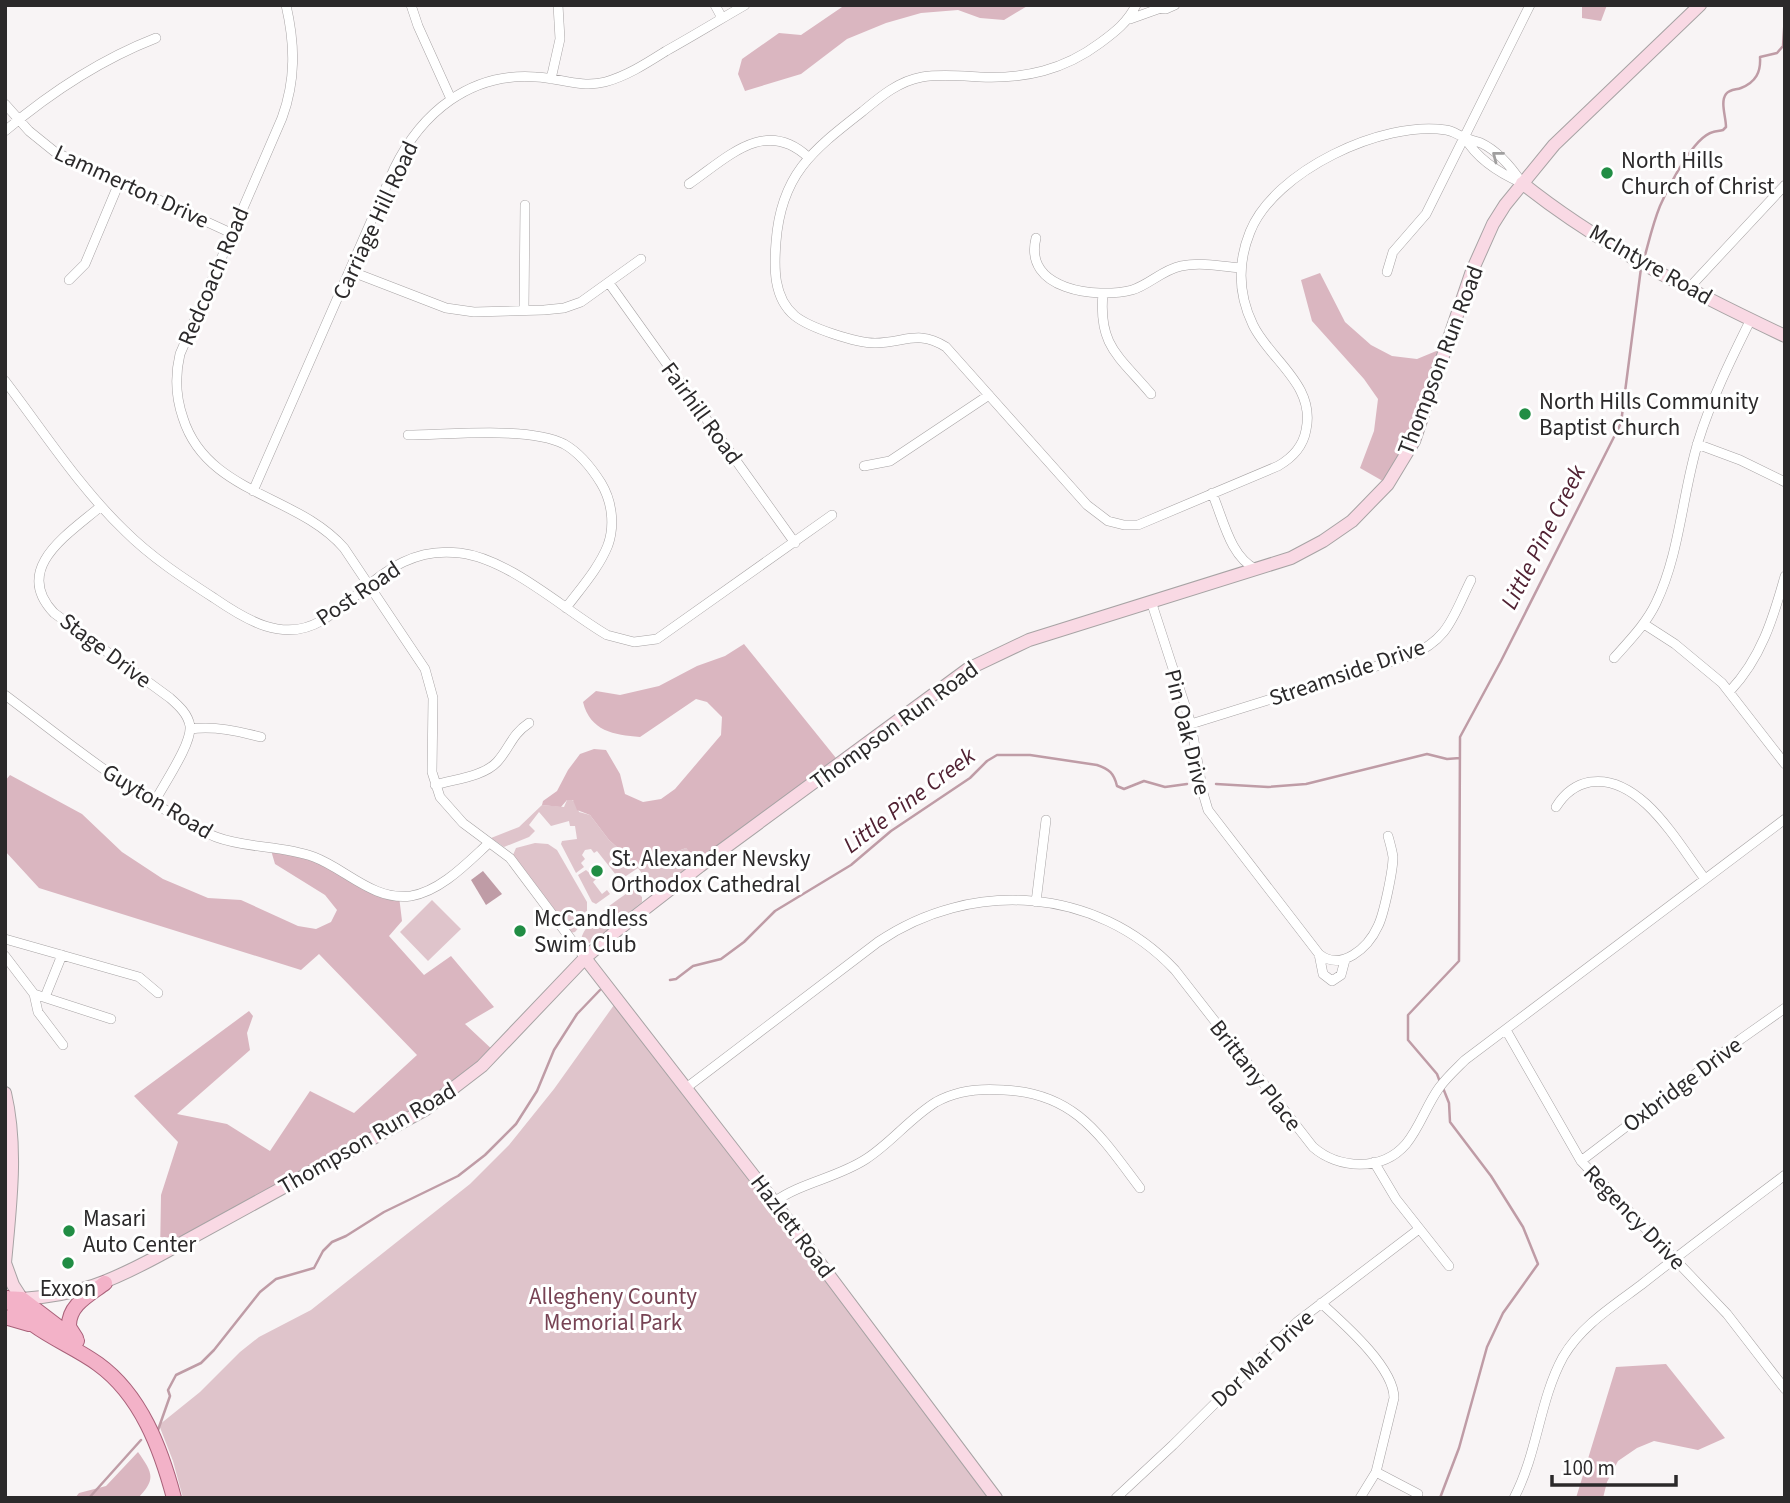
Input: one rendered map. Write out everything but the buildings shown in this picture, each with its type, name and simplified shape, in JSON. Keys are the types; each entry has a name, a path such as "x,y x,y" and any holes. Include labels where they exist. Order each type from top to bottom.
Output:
{"main road":[{"path":"79,1342 69,1327 72,1311 80,1301 105,1283"},
{"path":"10,1298 34,1326"},
{"path":"10,1298 79,1342 92,1352 97,1362"},
{"path":"5,1317 34,1326 97,1362 122,1387 142,1415 158,1447 174,1498"}],"street":[{"name":"Redcoach Road","path":"286,5 293,50 290,94 282,118 182,346 177,387 182,415 197,446 218,469 253,491 300,513 328,531 344,548 417,654 428,676 433,698 432,764 435,785 444,804 489,843"},
{"path":"411,5 451,99"},
{"path":"551,79 560,40 558,5"},
{"path":"715,5 722,18"},
{"name":"Carriage Hill Road","path":"253,491 407,144 427,118 451,99 485,83 504,78 531,76 587,84 616,78 745,5"},
{"path":"1128,19 1136,5"},
{"path":"1036,238 1036,260 1049,278 1066,288 1103,293 1123,292 1139,288 1169,270 1185,265 1206,264 1241,268 1242,292 1250,318 1259,336 1300,389 1306,405 1307,424 1301,445 1289,459 1138,525 1108,521 1087,505 956,356 934,340 919,337 885,343 862,341 807,323 787,307 779,291 775,276 777,229 786,193 808,157 869,106 907,81 929,76 1004,78 1044,71 1082,56 1128,19 1154,7 1166,9 1175,5"},
{"path":"1387,272 1393,252 1423,219 1530,5"},
{"name":"Thompson Run Road","path":"10,1298 60,1295 105,1283 439,1100 496,1053 585,958 700,866 968,669 1029,640 1291,558 1324,541 1365,509 1388,484 1413,441 1472,271 1505,205 1554,145 1700,5"},
{"path":"5,131 108,60 156,38"},
{"name":"Lammerton Drive","path":"5,104 36,138 55,152 232,233"},
{"name":"McIntyre Road","path":"1241,268 1250,232 1263,208 1285,186 1360,141 1387,134 1446,129 1481,143 1512,167 1522,183 1563,213 1634,258 1785,336"},
{"path":"689,184 746,146 763,140 787,142 808,157"},
{"path":"69,280 85,264 119,183"},
{"path":"1689,288 1785,186"},
{"path":"524,310 525,205"},
{"path":"350,271 446,308 474,312 556,310 572,306 609,283 640,259"},
{"name":"Fairhill Road","path":"609,283 795,542"},
{"path":"1103,293 1101,318 1106,337 1115,352 1151,394"},
{"path":"1614,658 1644,624 1657,602 1667,574 1697,444 1719,387 1751,319"},
{"name":"Post Road","path":"5,382 101,506 125,532 162,563 241,616 259,625 290,630 309,627 330,615 395,565 423,554 462,553 496,564 615,638 650,642 665,635 832,515"},
{"path":"864,466 890,461 989,395"},
{"path":"408,435 533,435 566,445 586,462 604,487 609,500 610,538 605,552 566,608"},
{"path":"1697,444 1740,460 1785,482"},
{"path":"1212,494 1237,555 1237,565 1230,577"},
{"name":"Stage Drive","path":"101,506 48,554 39,577 42,597 61,618 178,705 186,715 190,729"},
{"path":"1237,555 1256,569"},
{"path":"1730,691 1765,640 1785,576"},
{"name":"Streamside Drive","path":"1191,724 1427,648 1436,642 1446,629 1471,580"},
{"name":"Pin Oak Drive","path":"1151,601 1191,724 1204,799 1211,814 1319,954 1323,974 1332,981 1341,975 1345,960 1369,940 1379,925 1393,859 1388,836"},
{"path":"1644,624 1696,660 1730,691 1785,764"},
{"name":"Guyton Road","path":"5,695 94,763 153,803 214,836 244,845 285,849 308,855 368,888 399,896 414,895 437,885 456,872 489,843"},
{"path":"435,785 494,765 518,731 529,723"},
{"path":"153,803 187,742 190,729 208,726 261,737"},
{"path":"1556,807 1567,792 1587,783 1612,782 1626,787 1651,809 1704,879"},
{"name":"Brittany Place","path":"686,1088 878,942 909,923 934,912 965,904 1006,900 1036,902 1058,905 1094,916 1150,947 1175,970 1313,1147 1329,1159 1342,1163 1374,1162 1394,1154 1406,1144 1442,1084 1465,1060 1785,819"},
{"path":"1036,902 1046,820"},
{"path":"489,843 510,858 585,958"},
{"path":"5,939 139,977 158,993"},
{"path":"1319,954 1330,960 1345,960"},
{"path":"46,998 62,955"},
{"path":"5,956 34,994 38,1012 64,1045"},
{"name":"Hazlett Road","path":"585,958 774,1202 996,1498"},
{"path":"34,994 111,1019"},
{"name":"Oxbridge Drive","path":"1581,1161 1785,1008"},
{"name":"Regency Drive","path":"1506,1030 1581,1161 1727,1314 1785,1389"},
{"path":"774,1202 790,1191 863,1161 939,1100 964,1091 983,1089 1034,1093 1065,1105 1096,1133 1140,1188"},
{"path":"5,1093 11,1121 12,1160 5,1263 10,1279 10,1298"},
{"path":"1374,1162 1396,1199 1448,1266"},
{"path":"1514,1498 1530,1463 1550,1387 1565,1354 1590,1325 1785,1175"},
{"name":"Dor Mar Drive","path":"1116,1498 1173,1445 1281,1336 1419,1229"},
{"path":"1321,1303 1356,1336 1389,1377 1393,1387 1394,1398 1376,1472 1360,1498"},
{"path":"1376,1472 1418,1494"}],"green space":[{"path":"570,799 576,802 579,812 590,815 609,840 636,864 640,865 686,848 697,861 652,895 650,894 654,890 638,868 620,880 597,851 594,853 591,849 585,850 582,855 585,859 581,863 584,867 576,873 561,844 562,841 577,839 575,826 570,826 569,821 551,826 539,812 529,825 535,831 529,837 504,847 491,838 519,827 542,805 564,807"},
{"path":"535,843 548,844 557,850 587,902 587,918 575,932 570,933 513,855 516,848"},
{"path":"586,870 596,879 593,882 602,894 607,890 610,894 596,904 592,902 578,875"},
{"path":"635,890 642,897 642,902 593,942 581,945 585,930 591,922 616,901"},
{"path":"432,900 461,929 428,961 400,932"},
{"name":"Allegheny County Memorial Park","path":"614,1005 876,1343 988,1498 183,1498 159,1425 200,1392 259,1337 311,1310 470,1184 509,1145 554,1089"}],"shaded area":[{"path":"845,5 1029,5 1004,20 980,18 958,10 921,13 886,23 847,39 801,74 745,91 738,74 742,59 779,33 801,35"},
{"path":"1582,5 1607,5 1601,21 1582,18"},
{"path":"1320,273 1345,322 1371,345 1392,356 1417,359 1446,347 1420,423 1388,484 1360,468 1374,431 1378,399 1364,379 1312,321 1301,280"},
{"path":"744,644 840,763 700,866 686,848 640,865 636,864 609,840 590,815 577,810 573,800 567,800 561,807 542,805 543,801 557,791 580,754 594,749 606,750 620,774 625,794 643,802 661,799 675,789 721,735 722,717 707,702 696,699 640,737 604,730 591,719 583,702 596,691 620,695 659,686 697,666 725,656"},
{"path":"10,775 82,814 122,852 163,879 208,898 241,900 298,926 316,929 331,922 337,910 325,895 275,864 270,847 292,850 358,883 399,896 402,921 389,936 424,975 451,956 494,1007 465,1024 496,1053 453,1090 160,1255 161,1195 178,1142 134,1096 249,1011 253,1016 247,1033 250,1050 177,1114 227,1124 270,1151 310,1091 354,1113 417,1055 319,954 301,970 39,888 5,851 5,781"},
{"path":"483,871 502,894 486,905 471,880"},
{"path":"1666,1364 1725,1438 1698,1450 1654,1441 1637,1448 1618,1461 1607,1482 1603,1498 1576,1498 1616,1367"},
{"path":"138,1452 147,1465 150,1480 138,1498 75,1498 79,1493 106,1486"}],"waterway":[{"name":"Little Pine Creek","path":"1644,259 1658,212 1675,176 1697,143 1705,136 1726,127 1723,105 1726,94 1754,80 1760,67 1760,57 1777,53 1783,46 1785,15"},
{"name":"Little Pine Creek","path":"1440,1082 1437,1074 1408,1040 1408,1015 1459,961 1460,737 1621,423 1641,268"},
{"name":"Little Pine Creek","path":"1216,784 1268,787 1306,784 1427,754 1447,759 1460,758"},
{"name":"Little Pine Creek","path":"670,980 676,979 693,966 721,959 744,942 775,911 851,865 891,831 970,778 997,755 1030,755 1097,765 1110,772 1117,786 1124,789 1144,781 1165,787 1187,784"},
{"name":"Little Pine Creek","path":"158,1430 170,1396 168,1390 176,1375 201,1363 260,1292 276,1279 314,1268 323,1251 332,1242 384,1212 458,1176 485,1155 516,1124 537,1091 554,1050 577,1014 600,990"},
{"path":"1440,1498 1459,1448 1487,1347 1503,1313 1538,1264 1523,1227 1491,1176 1450,1122 1449,1103 1443,1088"},
{"name":"Little Pine Creek","path":"89,1498 141,1440"}],"place":[{"name":"North Hills Church of Christ","path":"1607,173"},
{"name":"North Hills Community Baptist Church","path":"1525,414"},
{"name":"St. Alexander Nevsky Orthodox Cathedral","path":"597,871"},
{"name":"McCandless Swim Club","path":"520,931"},
{"name":"Masari Auto Center","path":"69,1231"},
{"name":"Exxon","path":"68,1263"}]}
